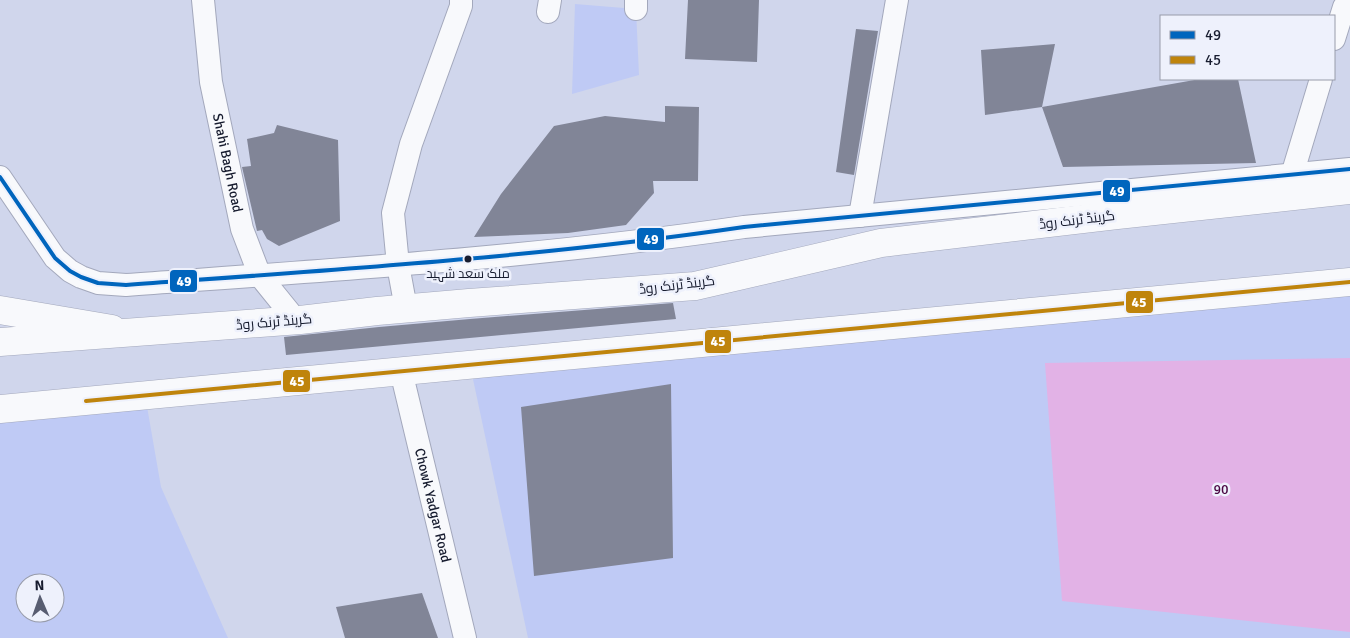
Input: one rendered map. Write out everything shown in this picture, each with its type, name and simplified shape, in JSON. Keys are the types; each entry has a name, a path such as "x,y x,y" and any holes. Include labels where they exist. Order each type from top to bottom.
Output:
{"main road":[{"name":"گرینڈ ٹرنک روڈ","path":"0,342 290,321 468,303 695,286 881,243 1350,190"},
{"path":"0,409 1350,282"},
{"path":"0,310 131,333"}],"street":[{"name":"Shahi Bagh Road","path":"203,0 211,82 242,228 260,276 290,313"},
{"path":"405,303 398,265 393,213 411,144 461,6 461,0"},
{"path":"860,216 897,0"},
{"path":"1335,36 1344,7"},
{"path":"1292,175 1321,80"},
{"path":"0,177 54,258 70,271 82,277 98,283 126,285 398,265 662,239 744,227 1350,169"},
{"name":"Chowk Yadgar Road","path":"401,371 465,638"}],"shaded area":[{"path":"575,4 636,9 639,75 572,94"},
{"path":"1350,282 1350,638 528,638 470,365"},
{"path":"145,395 161,487 228,638 0,638 0,404"}],"green space":[{"name":"90","path":"1350,358 1350,632 1062,601 1045,363"}],"building":[{"path":"688,0 759,0 757,62 685,59"},
{"path":"856,29 878,31 854,175 836,172"},
{"path":"1055,44 1042,107 985,115 981,50"},
{"path":"1194,80 1238,80 1256,163 1063,167 1042,107"},
{"path":"665,106 699,107 698,181 653,181 654,193 626,225 568,233 474,237 501,194 554,126 605,116 665,122"},
{"path":"277,125 338,140 340,221 279,246 267,239 262,230 257,231 242,167 251,166 247,139 274,133"},
{"path":"673,303 676,319 286,355 284,337 470,319"},
{"path":"671,384 673,558 534,576 521,407"},
{"path":"422,593 438,638 345,638 336,607"}],"transit line":[{"name":"49","path":"0,177 55,258 70,271 98,283 126,285 513,255 744,227 1350,169"},
{"name":"45","path":"86,401 1350,282"}],"place":[{"name":"ملک سعد شہید","path":"468,259"}]}
